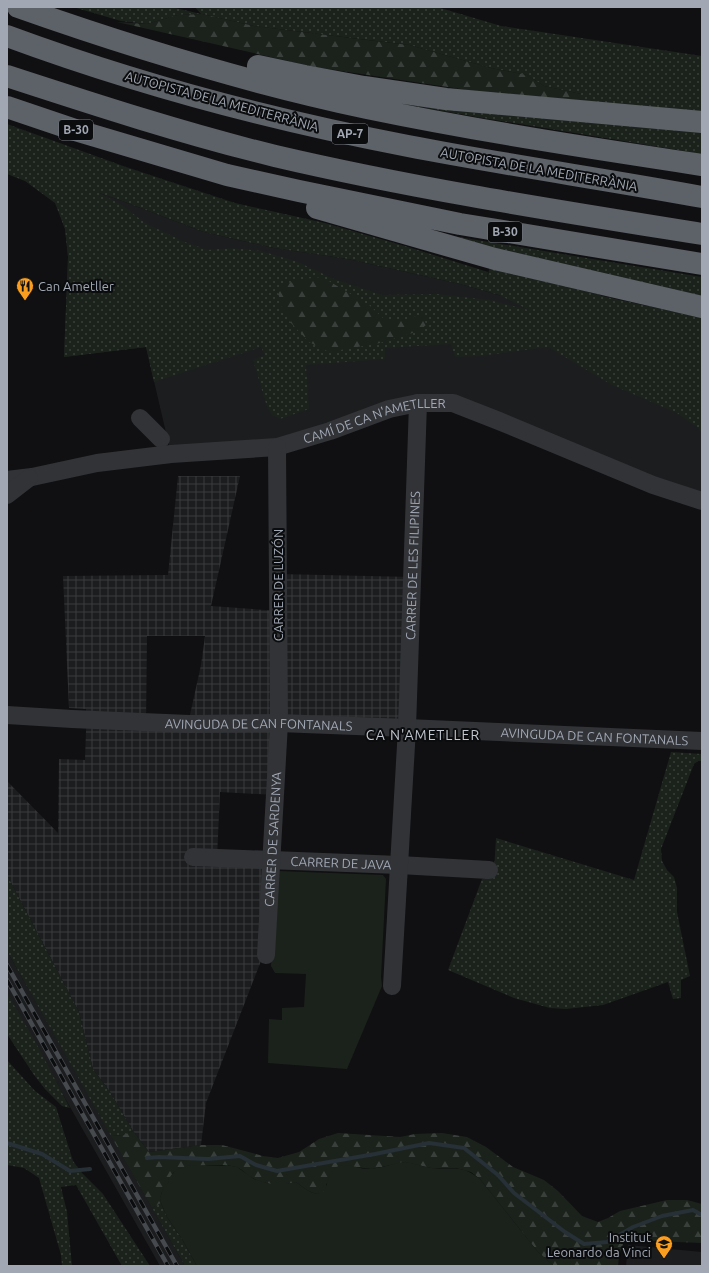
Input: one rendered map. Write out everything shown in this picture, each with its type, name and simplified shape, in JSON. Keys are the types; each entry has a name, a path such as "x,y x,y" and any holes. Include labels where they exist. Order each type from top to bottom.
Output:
{"highway":[{"path":"18,7 140,48 220,71 366,107 516,135 702,165"},
{"path":"75,27 186,49 305,76 364,87 454,100 702,122"},
{"name":"AUTOPISTA DE LA MEDITERRÀNIA","path":"7,36 104,70 176,91 332,130 408,146 702,197"},
{"path":"7,76 152,122 282,157 462,194 702,234"},
{"name":"B-30","path":"7,107 122,144 227,175 374,207 467,225 702,264"},
{"path":"122,144 188,169 241,186 423,239 495,259 702,307"}],"street":[{"name":"CAMÍ DE CA N'AMETLLER","path":"7,480 32,477 97,463 204,451 248,450 277,447 330,431 390,409 418,403 452,403 653,485 702,501"},
{"name":"CARRER DE LES FILIPINES","path":"392,986 407,728 418,403"},
{"path":"140,418 162,439"},
{"name":"CARRER DE LUZÓN","path":"277,447 279,723"},
{"name":"CAMÍ DE CA N'AMETLLER","path":"7,495 32,477"},
{"name":"AVINGUDA DE CAN FONTANALS","path":"7,715 182,723 279,723 702,740"},
{"name":"CARRER DE SARDENYA","path":"266,955 279,723"},
{"name":"CARRER DE JAVA","path":"193,857 489,870"}],"shaded area":[{"path":"96,192 204,232 274,248 348,259 460,284 520,301 702,381 702,500 453,403 330,431 171,454 146,347 64,357 68,257 65,229 56,203"},
{"path":"178,476 240,476 211,606 278,611 277,574 413,577 407,728 279,723 275,795 220,792 217,858 271,861 266,948 206,1103 201,1145 149,1152 133,1131 110,1092 93,1069 79,1012 7,875 7,781 58,833 59,759 85,760 86,731 86,709 69,708 63,576 168,575","holes":["147,636 205,636 201,665 190,715 146,722"]},
{"path":"7,951 185,1266 160,1266 74,1114 7,995"},
{"name":"Institut Leonardo da Vinci","path":"628,1245 702,1252 702,1266 626,1266"}],"green space":[{"path":"73,7 171,7 201,14 195,7 437,7 501,26 702,56 702,114 581,101 581,94 544,86 527,75 491,68 409,45 254,26 202,14 178,15 147,24 121,21"},
{"path":"202,14 254,26 409,45 491,68 527,75 544,86 581,94 581,101 494,94 315,67 117,22 147,24 178,15"},
{"path":"358,96 702,131 702,154 471,116"},
{"path":"7,124 126,167 235,203 325,223 488,272 487,280 490,265 607,297 702,318 702,434 698,428 677,413 612,385 548,347 480,356 455,357 451,344 385,348 385,359 306,365 309,409 280,419 272,415 267,407 253,360 265,355 261,347 154,382 146,347 64,357 68,257 65,229 55,203 25,181 7,174","holes":["99,193 204,232 274,248 348,259 460,284 499,295 529,310 489,300 437,294 382,295 334,279 298,262 261,251 231,248 208,250 185,242 145,223 122,205"]},
{"path":"453,236 702,277 702,299 565,268"},
{"path":"322,277 369,305 385,320 405,320 423,314 426,325 419,331 380,343 329,352 309,342 290,322 282,310 278,292 285,284 304,279"},
{"path":"671,752 702,754 702,761 698,761 694,764 661,849 662,861 667,870 674,877 677,888 677,912 690,976 681,980 681,998 673,999 668,982 603,1005 566,1009 550,1008 514,998 448,970 482,879 490,877 494,871 496,838 634,880"},
{"path":"278,871 383,875 386,879 381,977 382,986 347,1069 268,1063 269,1019 282,1020 282,1008 304,1007 306,974 275,973 271,966 275,874"},
{"path":"7,875 79,1012 93,1069 110,1092 133,1131 123,1135 111,1136 7,951"},
{"path":"7,993 35,1041 70,1108 62,1106 45,1089 7,1034"},
{"path":"7,1060 35,1091 56,1107 73,1161 82,1173 103,1194 150,1266 122,1266 76,1185 61,1187 67,1212 72,1266 62,1266 61,1255 39,1178 24,1168 7,1165"},
{"path":"133,1131 149,1152 201,1145 222,1145 263,1156 278,1158 299,1152 319,1139 338,1133 400,1137 415,1134 442,1133 467,1137 486,1147 513,1167 544,1180 558,1191 582,1216 598,1222 620,1211 667,1200 687,1200 702,1204 702,1243 629,1240 624,1241 619,1256 618,1266 554,1266 538,1252 480,1179 471,1172 456,1168 431,1168 405,1162 372,1169 356,1167 326,1184 326,1190 322,1194 311,1192 296,1182 278,1185 266,1183 254,1179 240,1168 231,1166 205,1165 187,1167 176,1171 173,1174 161,1194 161,1203 152,1208 111,1136 123,1135"},
{"path":"405,1162 432,1168 462,1169 473,1174 480,1179 538,1252 554,1266 197,1266 182,1239 167,1217 160,1198 169,1178 176,1170 190,1165 237,1167 254,1179 270,1184 286,1184 296,1182 311,1192 322,1194 332,1172 338,1166 346,1165 364,1169 373,1169"},
{"path":"161,1203 167,1217 182,1239 197,1266 185,1266 152,1208"}],"waterway":[{"path":"7,1143 42,1154 70,1171 90,1169"},
{"path":"147,1158 208,1159 240,1156 256,1165 277,1171 429,1143 464,1148 498,1175 514,1193 565,1232 584,1244 607,1242 633,1227 662,1216 693,1210 702,1215"}],"railway":[{"path":"7,965 177,1266"},
{"path":"7,980 168,1266"}],"place":[{"name":"Can Ametller","path":"25,301"},
{"name":"Institut Leonardo da Vinci","path":"664,1259"}],"district":[{"name":"CA N'AMETLLER","path":"423,735"}]}
